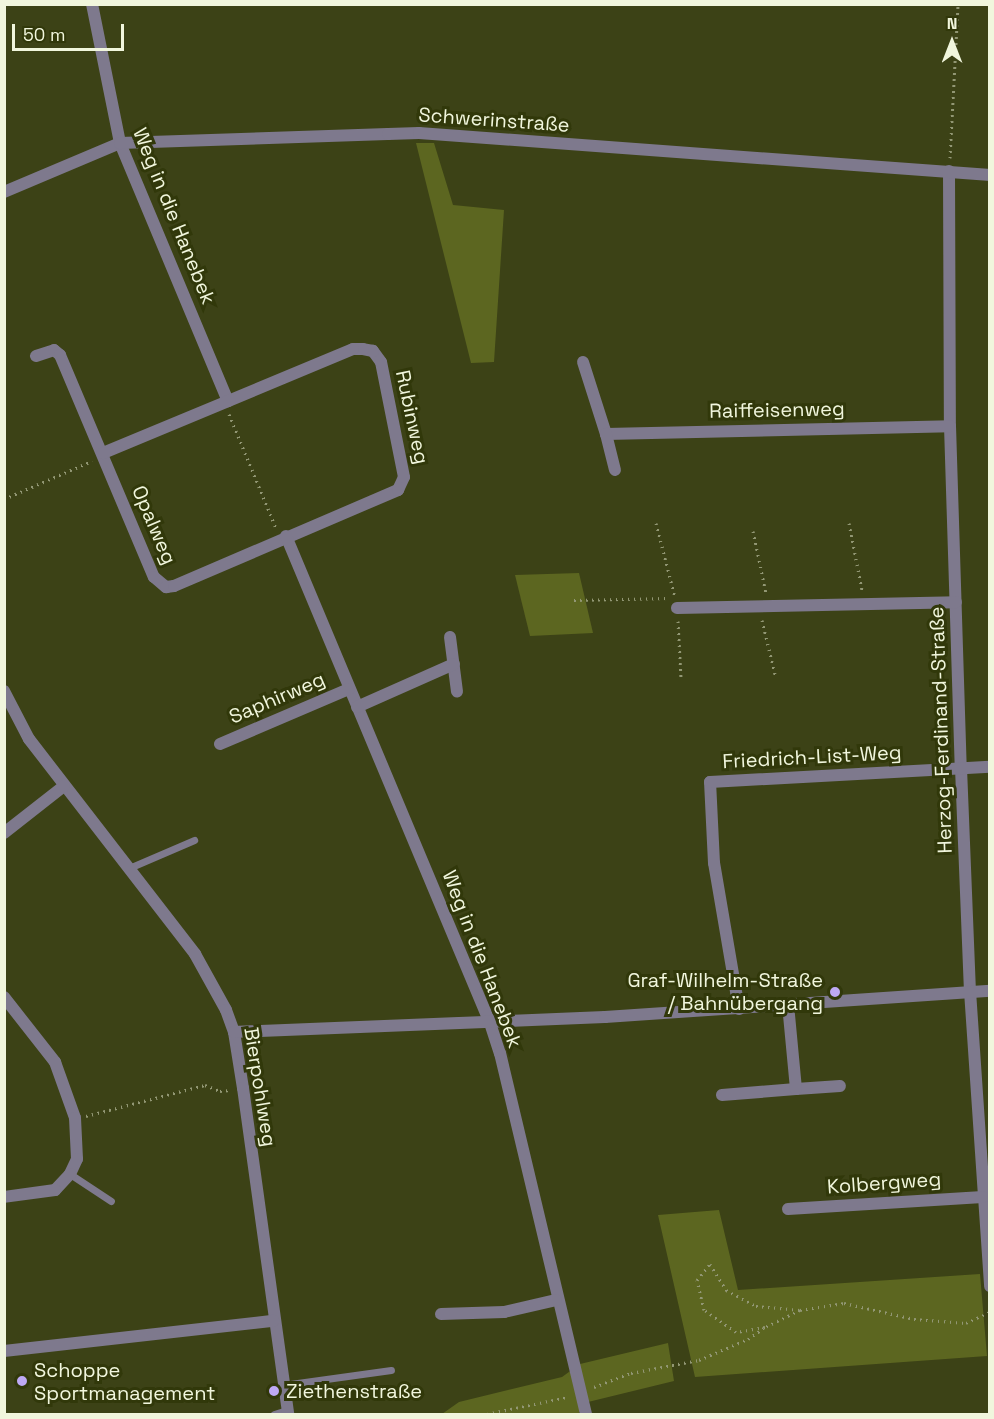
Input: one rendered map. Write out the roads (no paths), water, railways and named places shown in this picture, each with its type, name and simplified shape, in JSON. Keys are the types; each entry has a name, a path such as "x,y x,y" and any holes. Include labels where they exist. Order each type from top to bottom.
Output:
{"street":[{"name":"Weg in die Hanebek","path":"92,4 120,144 228,401"},
{"name":"Schwerinstraße","path":"4,192 120,144 419,133 990,175"},
{"name":"Herzog-Ferdinand-Straße","path":"949,171 950,426 961,768 970,991 990,1286"},
{"name":"Rubinweg","path":"228,401 353,349 373,351 381,362 403,468 403,484 398,490 286,536"},
{"name":"Opalweg","path":"36,356 54,350 60,355 154,577 166,587 174,586 286,536"},
{"path":"583,362 615,470"},
{"path":"103,453 228,401"},
{"name":"Raiffeisenweg","path":"606,434 950,426"},
{"name":"Weg in die Hanebek","path":"286,536 490,1023 500,1053 556,1299 586,1414"},
{"path":"676,603 764,606 956,602"},
{"path":"450,637 458,692"},
{"path":"357,707 454,664"},
{"name":"Saphirweg","path":"220,744 349,689"},
{"name":"Bierpohlweg","path":"4,691 29,739 195,954 222,1002 234,1032 287,1412"},
{"path":"961,768 990,767"},
{"name":"Friedrich-List-Weg","path":"739,1009 714,863 710,782 961,768"},
{"path":"4,833 64,786"},
{"path":"234,1032 490,1023 739,1009 990,991"},
{"path":"4,997 55,1062 75,1118 77,1159 70,1174 55,1190 4,1197"},
{"path":"788,1005 796,1089"},
{"path":"722,1095 840,1086"},
{"name":"Kolbergweg","path":"789,1209 983,1197"},
{"path":"441,1314 504,1312 556,1299"},
{"path":"4,1352 273,1321"}],"lane":[{"path":"129,868 194,840"},
{"path":"70,1174 111,1201"},
{"path":"283,1385 391,1370"},
{"path":"274,1414 287,1412"}],"place":[{"name":"Graf-Wilhelm-Straße / Bahnübergang","path":"835,992"},
{"name":"Schoppe Sportmanagement","path":"22,1381"},
{"name":"Ziethenstraße","path":"274,1391"}]}
